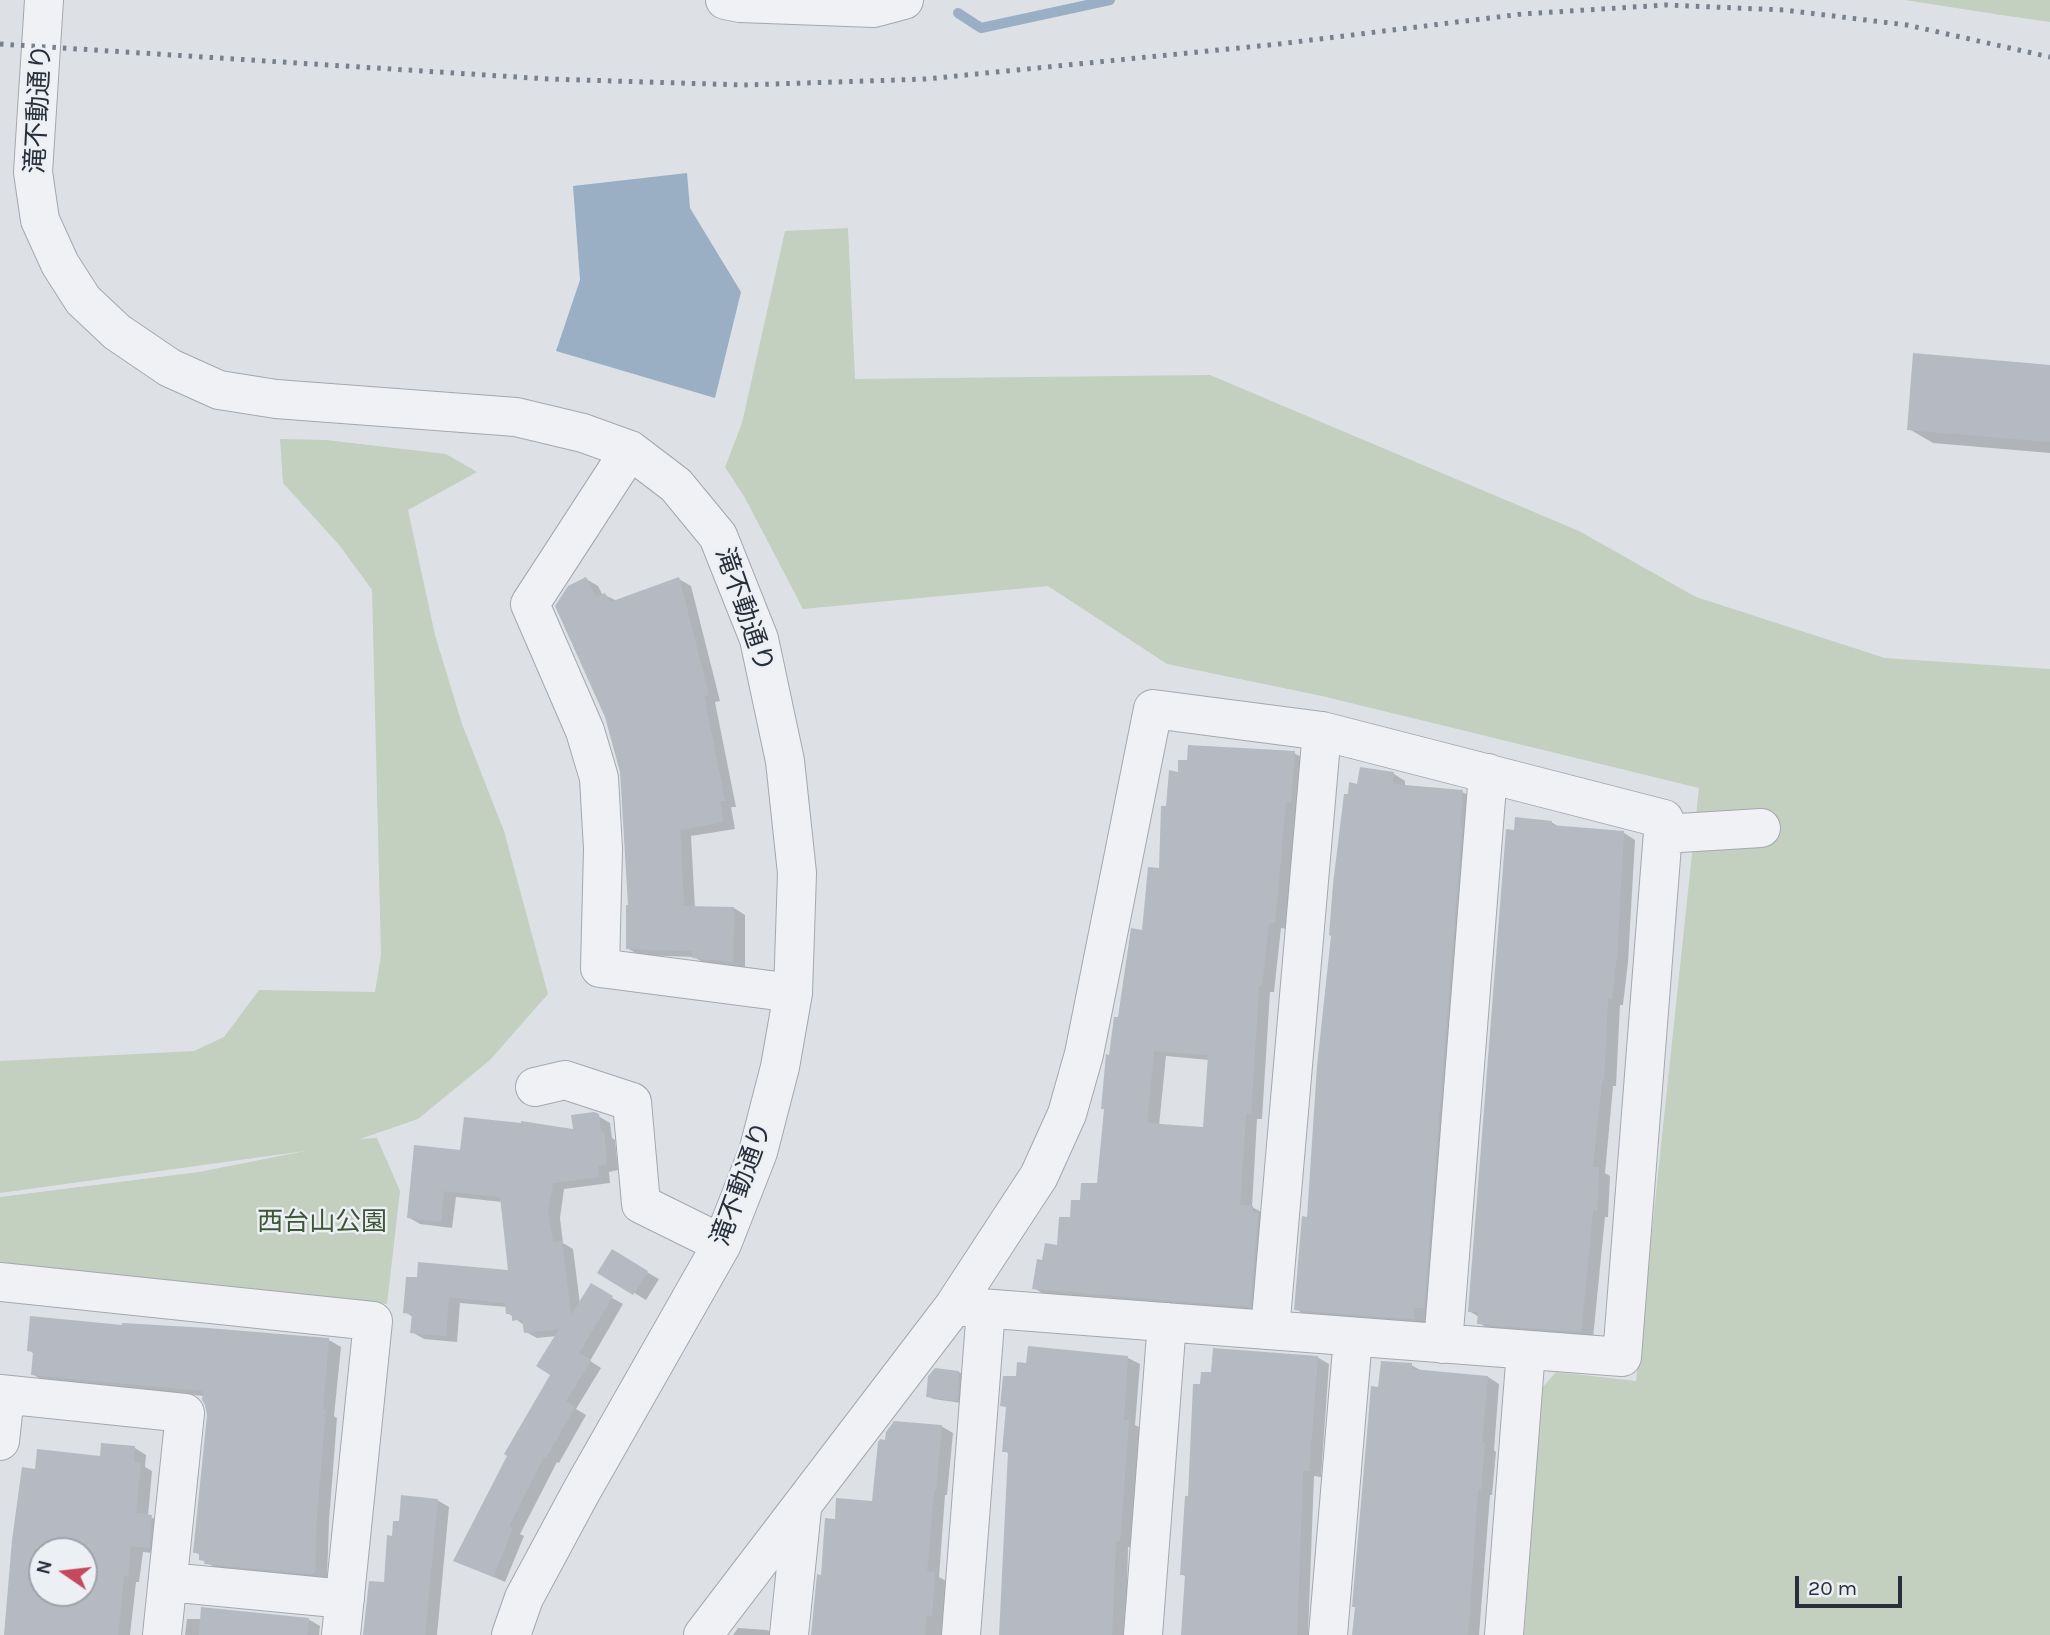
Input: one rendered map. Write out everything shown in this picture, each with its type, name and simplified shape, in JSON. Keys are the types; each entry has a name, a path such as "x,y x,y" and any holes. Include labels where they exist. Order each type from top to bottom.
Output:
{"street":[{"name":"滝不動通り","path":"44,0 33,172 40,220 60,264 83,300 117,332 170,368 219,390 276,399 516,417 583,433 630,450 676,485 718,536 759,639 785,761 797,873 793,993 780,1067 758,1152 722,1244 581,1492 524,1598 511,1635"},
{"path":"725,0 740,3 874,8 904,0"},
{"path":"630,450 530,604 585,731 599,778 603,849 600,968 793,993"},
{"path":"703,1635 802,1509 970,1308 1039,1176 1066,1114 1084,1054 1153,709 1322,731 1664,820 1622,1357 970,1308"},
{"path":"1270,1330 1322,731"},
{"path":"1443,1344 1488,773"},
{"path":"1663,834 1761,828"},
{"path":"535,1087 565,1080 632,1102 641,1204 722,1244"},
{"path":"0,1282 373,1321 343,1617 167,1582"},
{"path":"961,1635 970,1308"},
{"path":"1143,1635 1167,1322"},
{"path":"1328,1635 1353,1337"},
{"path":"1503,1635 1526,1350"},
{"path":"0,1441 2,1394 185,1413 162,1635"},
{"path":"789,1635 802,1509"}],"green space":[{"path":"1905,0 2050,0 2050,22 2001,15"},
{"path":"848,228 855,379 1210,375 1579,531 1696,597 1885,658 2050,669 2050,1635 1524,1635 1542,1388 1556,1372 1636,1381 1699,788 1322,696 1167,664 1048,586 803,609 745,498 725,467 742,423 785,231"},
{"name":"西台山公園","path":"280,439 326,440 446,454 477,472 408,510 435,635 462,724 504,831 548,994 490,1060 418,1119 360,1139 377,1138 400,1191 387,1304 0,1266 0,1197 199,1172 305,1151 0,1193 0,1061 194,1051 224,1037 259,990 375,992 381,955 372,590 340,546 283,483"}],"water":[{"path":"687,173 690,208 741,292 715,398 556,351 580,280 573,186"}],"building":[{"path":"1913,353 2050,365 2050,442 1907,430"},
{"path":"586,577 596,597 605,593 610,602 679,577 709,695 704,696 725,801 720,801 723,822 680,830 684,906 734,907 733,962 692,958 692,951 626,949 628,905 620,772 605,717 555,606 568,586"},
{"path":"1188,745 1295,751 1291,802 1286,801 1275,923 1269,923 1262,986 1259,986 1251,1114 1246,1113 1240,1205 1253,1206 1253,1213 1258,1213 1250,1307 1032,1289 1037,1259 1042,1260 1045,1243 1057,1245 1059,1217 1070,1217 1071,1200 1080,1200 1081,1183 1097,1183 1106,1054 1109,1055 1114,1017 1118,1017 1131,928 1142,930 1148,867 1159,868 1161,806 1166,806 1169,770 1178,772 1178,760 1187,760","holes":["1154,1051 1208,1055 1203,1127 1147,1123"]},
{"path":"1360,767 1394,772 1393,784 1463,790 1424,1308 1414,1308 1414,1319 1294,1310 1302,1216 1307,1217 1333,884 1344,794 1348,794 1349,782 1357,784"},
{"path":"1515,817 1552,821 1551,825 1624,831 1617,955 1612,999 1608,999 1604,1081 1593,1167 1599,1167 1597,1211 1593,1211 1581,1332 1477,1324 1478,1312 1468,1312 1506,829 1514,830"},
{"path":"594,1112 599,1114 601,1132 604,1131 607,1164 598,1166 599,1177 553,1183 548,1210 553,1242 562,1241 571,1315 591,1283 613,1296 579,1353 591,1360 566,1401 575,1407 546,1458 544,1457 509,1526 513,1528 493,1577 453,1561 507,1456 504,1454 550,1375 536,1366 559,1329 524,1333 522,1319 512,1321 512,1314 506,1314 505,1303 449,1297 446,1336 410,1333 412,1314 403,1313 406,1277 417,1277 418,1262 508,1270 500,1197 444,1191 441,1222 407,1218 414,1145 460,1150 464,1117 521,1121 573,1129 571,1115"},
{"path":"612,1249 648,1271 633,1295 597,1273"},
{"path":"30,1316 122,1325 208,1328 329,1338 315,1572 313,1574 204,1564 205,1561 199,1560 199,1553 193,1553 207,1415 202,1400 203,1391 31,1375 33,1352 27,1351"},
{"path":"1028,1346 1128,1356 1124,1420 1129,1420 1120,1541 1116,1541 1112,1635 999,1635 1008,1452 1002,1452 1006,1407 1000,1406 1003,1376 1016,1376 1017,1362 1026,1363"},
{"path":"1213,1348 1318,1356 1309,1471 1303,1471 1297,1635 1181,1635 1185,1575 1180,1575 1185,1496 1188,1496 1193,1384 1200,1384 1201,1372 1211,1372"},
{"path":"1381,1361 1412,1363 1412,1369 1488,1376 1482,1443 1485,1443 1481,1490 1478,1489 1468,1635 1352,1635 1355,1607 1352,1607 1371,1386 1378,1387"},
{"path":"935,1368 959,1371 957,1401 926,1397 928,1376"},
{"path":"894,1421 942,1425 927,1572 935,1572 932,1616 926,1616 925,1635 811,1635 817,1574 821,1575 825,1518 835,1519 836,1498 872,1501 878,1442 880,1439 885,1440 886,1432"},
{"path":"101,1443 135,1446 134,1462 141,1463 136,1513 152,1515 149,1548 131,1546 128,1576 124,1576 118,1635 4,1635 12,1540 22,1467 35,1469 37,1449 100,1456"},
{"path":"401,1495 438,1499 425,1635 363,1635 369,1581 384,1582 387,1535 392,1536 393,1521 399,1521"},
{"path":"201,1607 309,1618 307,1635 199,1635"}],"waterway":[{"path":"958,13 981,28 1110,0"}],"railway":[{"path":"0,44 548,79 744,85 926,79 1279,44 1522,14 1666,5 1784,10 1907,25 2050,57"}]}
